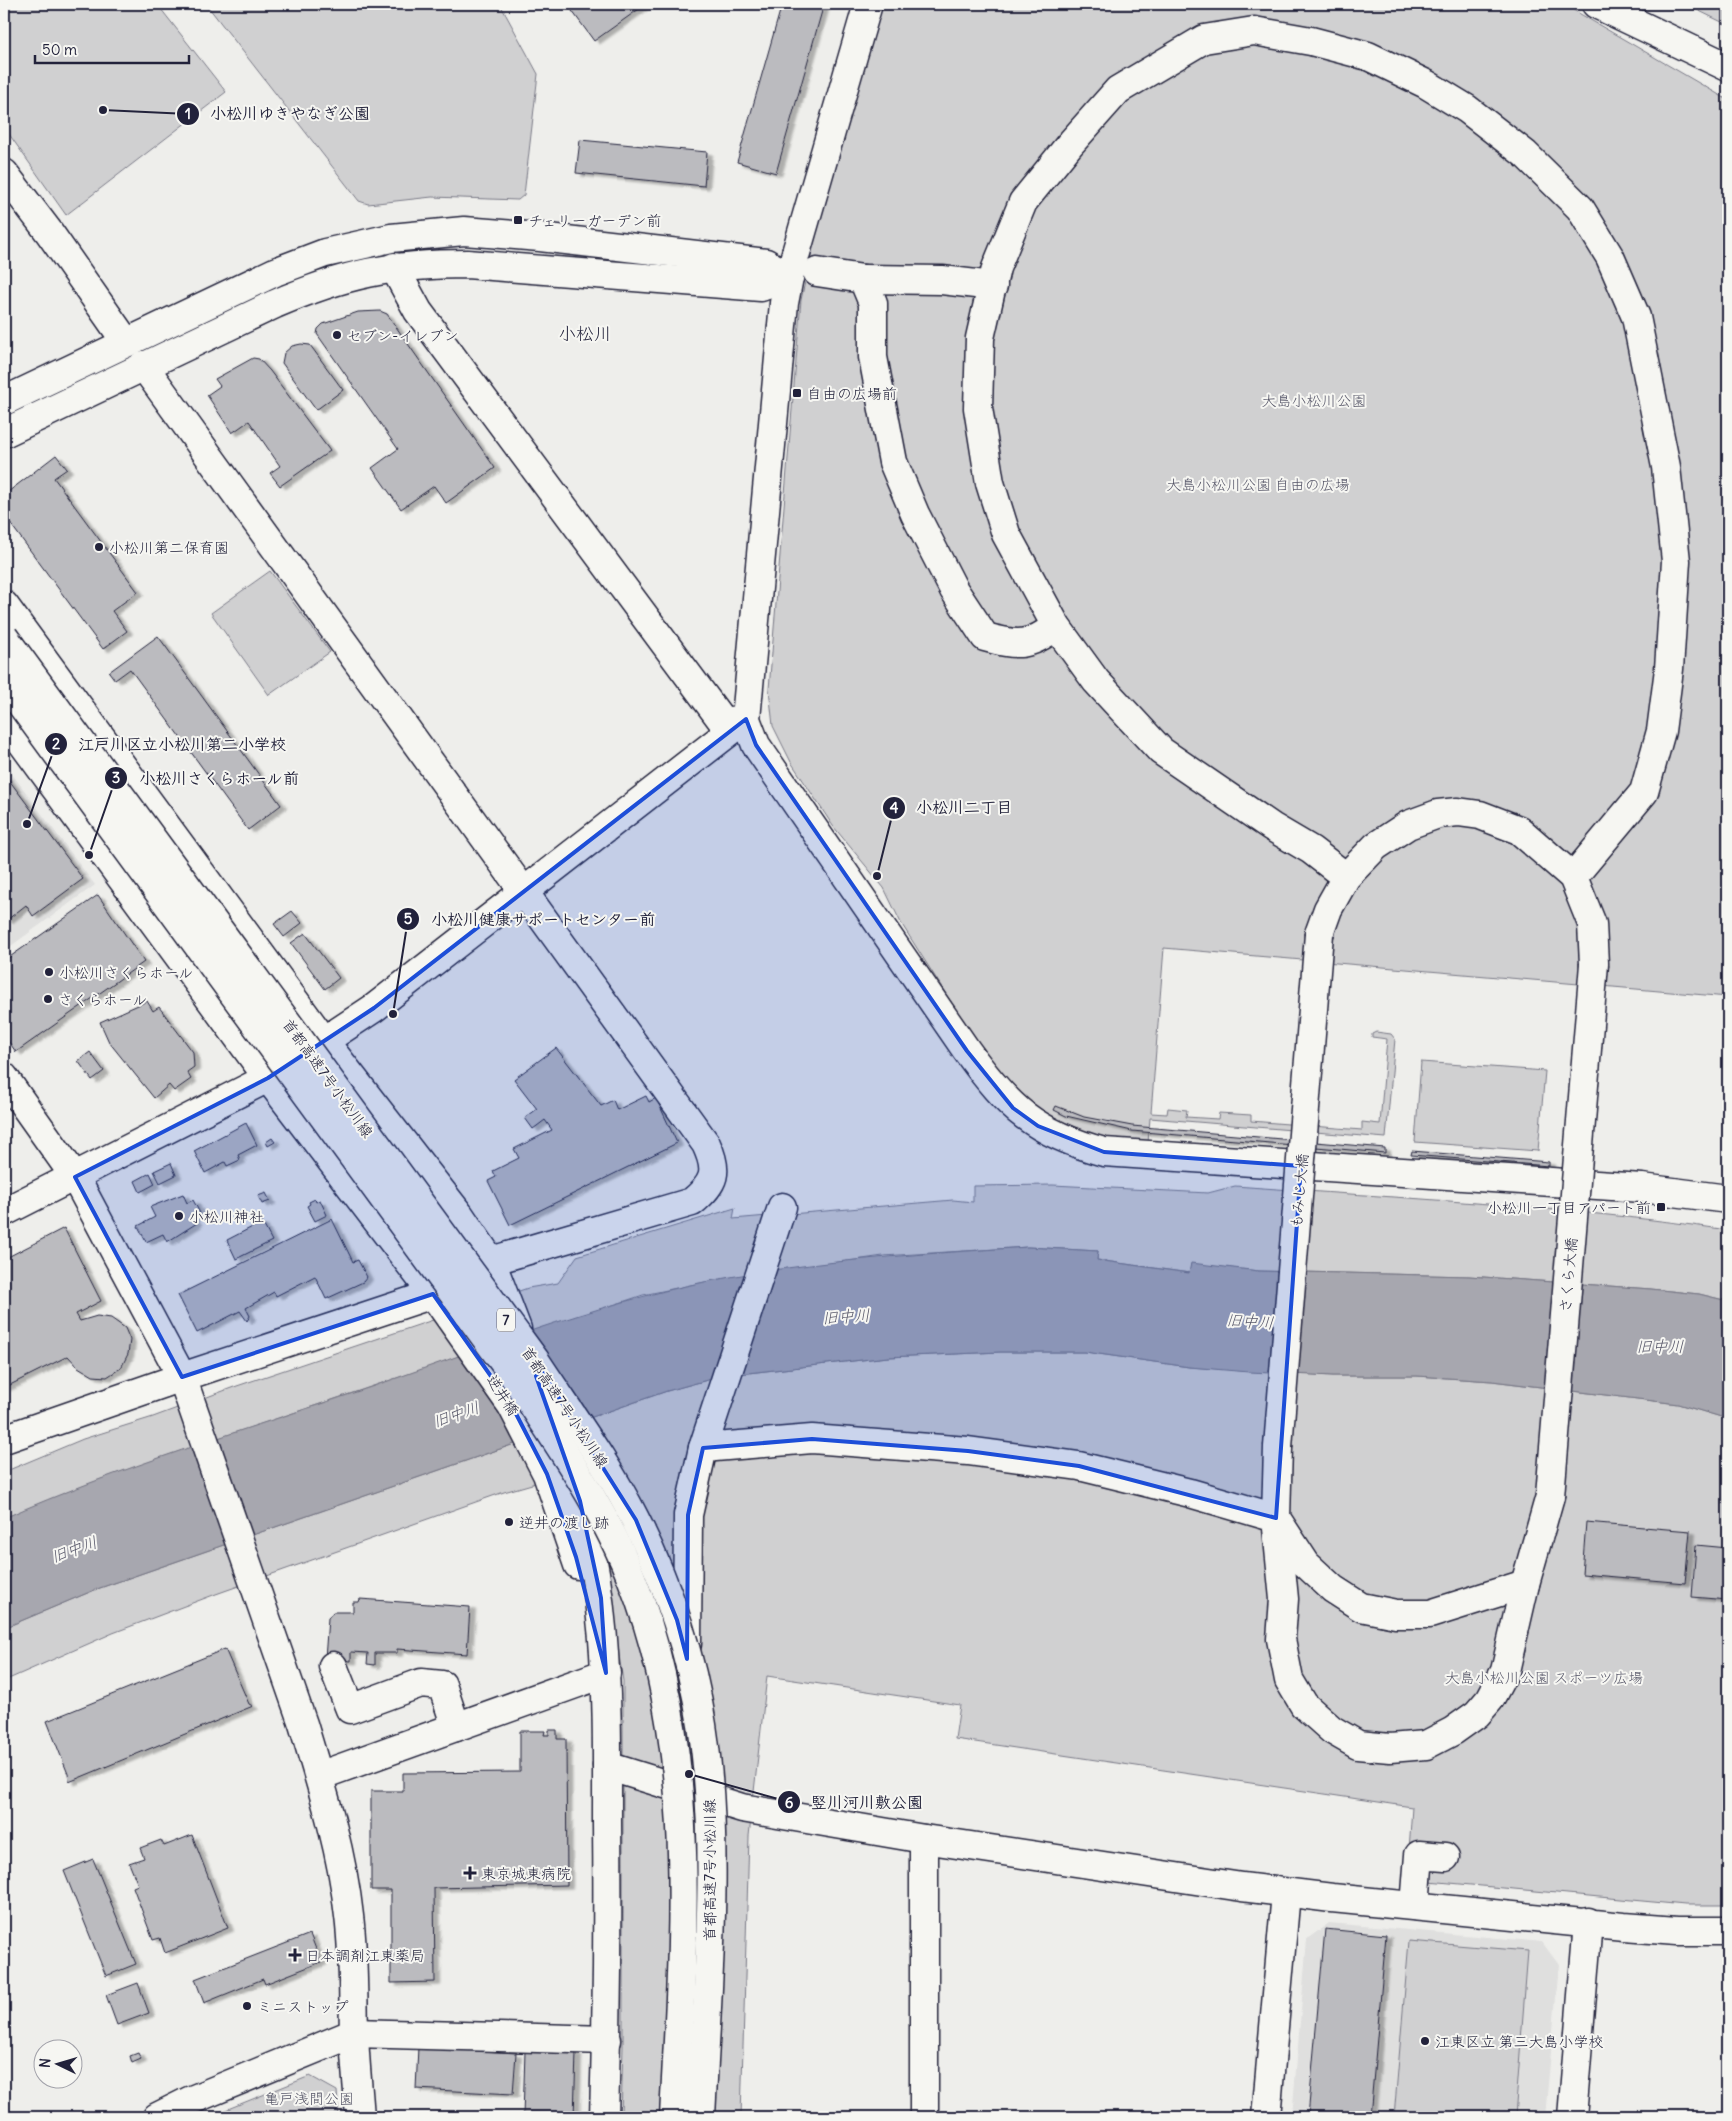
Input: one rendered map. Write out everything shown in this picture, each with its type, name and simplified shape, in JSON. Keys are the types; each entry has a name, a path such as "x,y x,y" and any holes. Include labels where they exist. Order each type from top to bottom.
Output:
{"main road":[{"path":"868,4 789,277 780,335 746,719 756,745 967,1052 987,1079 1013,1108 1038,1126 1076,1144 1104,1152 1642,1188 1726,1199"},
{"path":"1596,4 1728,66"},
{"path":"1346,877 1311,850 1161,751 1096,681 1056,626 1006,534 990,483 978,408 980,338 996,268 1024,202 1070,144 1118,90 1204,38 1254,31 1342,48 1371,57 1426,84 1467,109 1525,154 1580,208 1610,257 1636,317 1666,467 1676,561 1669,669 1661,731 1644,792 1573,877"},
{"path":"4,173 49,232 126,342"},
{"path":"4,401 275,272 325,252 383,239 464,231 540,237 766,263 789,277"},
{"path":"4,433 143,365 308,290 367,271 394,267 467,264 761,287 789,277"},
{"path":"394,267 418,311 723,722 746,719"},
{"path":"817,272 863,279 942,280 993,286"},
{"path":"863,279 873,303 874,357 893,462 915,514 954,590 985,637 1012,644 1039,640 1056,626"},
{"path":"143,365 525,891 706,1144 714,1160 713,1174 709,1187 692,1202 491,1261"},
{"path":"4,605 324,1042 459,1214 491,1261 541,1390 569,1503 601,1598 606,1673 607,1766 604,2117"},
{"name":"首都高速7号小松川線","path":"4,637 535,1360 612,1476 636,1520 677,1620 702,1724 707,1772 710,1856 709,1946 701,2117"},
{"name":"首都高速7号小松川線","path":"4,681 516,1379 590,1495 613,1536 650,1628 662,1675 672,1729 679,1790 682,1857 682,1954 674,2117"},
{"name":"逆井橋","path":"4,718 268,1078 433,1294 512,1406 547,1474 569,1503"},
{"path":"4,1212 268,1078 324,1042 374,1008 746,719"},
{"name":"もみじ大橋","path":"1525,1584 1505,1671 1490,1699 1478,1714 1453,1731 1426,1745 1390,1748 1358,1745 1332,1730 1304,1705 1289,1680 1281,1639 1284,1600 1276,1518 1278,1447 1319,934 1328,909 1346,877 1376,846 1408,825 1438,814 1458,812 1480,815 1519,830 1573,877"},
{"name":"さくら大橋","path":"1525,1584 1550,1496 1594,964 1592,924 1573,877"},
{"path":"4,1077 75,1177 182,1377 262,1605 319,1776 339,1858 349,1915 354,1965 354,2033 360,2117"},
{"path":"689,1761 686,1579 688,1515 703,1448 782,1208"},
{"path":"4,1439 182,1377 433,1294"},
{"path":"703,1448 812,1439 968,1451 1079,1466 1190,1492 1276,1518 1306,1564 1333,1589 1361,1606 1396,1614 1430,1614 1525,1584"},
{"path":"333,1666 350,1709 422,1683 442,1685 456,1727"},
{"path":"319,1776 606,1673"},
{"path":"607,1766 742,1808 924,1839 1286,1893 1678,1931 1728,1931"},
{"path":"924,1839 924,2117"},
{"path":"1414,1906 1419,1855 1445,1857"},
{"path":"1266,2117 1286,1893"},
{"path":"1572,2117 1588,1922"},
{"path":"157,2117 189,2101 354,2033 606,2040"}],"highlighted area":[{"path":"746,719 756,745 967,1051 1013,1108 1038,1126 1104,1152 1301,1166 1276,1518 1079,1466 968,1451 812,1439 703,1448 688,1515 687,1659 677,1620 636,1520 543,1373 536,1376 580,1501 601,1598 606,1673 576,1557 547,1474 512,1406 433,1294 182,1377 75,1177 268,1078 374,1008"}],"shaded area":[{"path":"4,763 95,885 4,951"},
{"name":"江東区立 第三大島小学校","path":"1329,1923 1542,1942 1559,1965 1545,2117 1292,2117 1307,1939"}],"green space":[{"path":"4,4 157,4 226,92 66,215 4,127"},
{"path":"206,4 500,4 538,74 524,195 518,200 432,197 368,204 359,201"},
{"name":"大島小松川公園 自由の広場","path":"883,4 1563,4 1728,100 1728,997 1164,948 1151,1113 1167,1114 1168,1108 1187,1110 1186,1117 1218,1119 1219,1113 1251,1115 1251,1121 1362,1130 1362,1122 1380,1124 1387,1039 1372,1037 1372,1034 1376,1032 1391,1034 1395,1039 1386,1138 1150,1118 1148,1143 1104,1139 1069,1128 1026,1102 993,1068 901,923 884,888 833,826 791,762 773,726 769,689 801,300 816,233"},
{"path":"1685,4 1728,4 1728,25"},
{"path":"270,571 330,652 269,695 211,613"},
{"path":"1421,1062 1545,1071 1538,1151 1415,1142"},
{"path":"1053,1185 1208,1193 1235,1186 1544,1209 1728,1230 1728,1301 1699,1294 1651,1289 1469,1276 1259,1271 1191,1264 1190,1273 1097,1260 1098,1251 1028,1247 883,1256 710,1281 643,1295 169,1455 4,1518 4,1472 83,1439 153,1417 234,1387 528,1288 558,1283 577,1256 735,1208 733,1219 953,1200 973,1202 973,1186"},
{"name":"大島小松川公園 スポーツ広場","path":"1000,1352 1085,1352 1189,1367 1333,1376 1417,1376 1492,1381 1678,1404 1728,1419 1728,1905 1685,1905 1407,1879 1412,1807 955,1739 960,1705 767,1676 749,1836 741,2117 621,2117 623,2046 623,1681 610,1598 574,1472 504,1492 216,1594 113,1633 4,1681 4,1628 97,1589 667,1391 722,1376 888,1357"},
{"path":"1409,1941 1528,1951 1515,2117 1394,2117"},
{"name":"亀戸浅間公園","path":"310,2076 337,2091 339,2117 208,2117"}],"water":[{"name":"旧中川","path":"1028,1247 1098,1251 1097,1260 1189,1273 1191,1263 1259,1271 1469,1276 1651,1289 1699,1294 1728,1301 1728,1419 1678,1404 1492,1381 1417,1376 1333,1376 1249,1372 1189,1367 1085,1352 1000,1352 888,1357 722,1376 667,1391 97,1589 4,1628 4,1518 92,1482 534,1330 665,1291 749,1274 828,1263 908,1255"}],"building":[{"path":"567,4 646,4 594,41"},
{"path":"782,4 824,4 776,173 737,162"},
{"path":"580,140 707,152 704,186 576,173"},
{"path":"380,311 387,314 495,468 446,503 434,486 401,509 372,468 398,449 317,334 318,329 323,324 358,312"},
{"path":"310,345 343,390 316,410 282,363 284,353 292,346"},
{"path":"253,358 259,359 270,371 330,451 280,486 270,473 280,466 249,421 232,433 207,395 220,386 215,379"},
{"path":"56,455 67,469 54,478 138,592 112,611 127,631 103,649 4,515 4,495"},
{"path":"158,636 281,805 248,830 130,669 115,680 109,672"},
{"path":"6,776 83,879 33,916 26,905 7,920 4,916 4,778"},
{"name":"さくらホール","path":"98,895 144,962 16,1052 4,1035 4,961"},
{"path":"292,911 302,923 284,937 274,924"},
{"path":"305,933 339,978 325,989 291,943"},
{"path":"147,1001 153,1011 159,1007 193,1052 194,1067 187,1072 191,1079 174,1091 169,1085 154,1098 109,1042 100,1022"},
{"path":"556,1048 601,1106 613,1100 617,1110 646,1096 649,1102 656,1098 677,1143 510,1225 488,1181 496,1177 493,1171 519,1158 514,1149 552,1130 545,1120 533,1129 525,1118 537,1109 514,1079"},
{"path":"90,1052 104,1071 92,1080 78,1061"},
{"path":"1056,1106 1084,1117 1132,1126 1385,1148 1385,1153 1132,1131 1066,1116 1054,1110"},
{"path":"246,1123 257,1145 238,1155 240,1160 227,1166 225,1162 205,1173 194,1151"},
{"path":"272,1138 275,1142 268,1146 266,1142"},
{"path":"1412,1151 1549,1162 1549,1166 1411,1155"},
{"path":"171,1163 176,1175 160,1183 154,1171"},
{"path":"150,1173 155,1184 140,1192 135,1181"},
{"path":"266,1193 270,1201 262,1204 258,1196"},
{"path":"183,1194 187,1203 193,1200 200,1213 193,1217 197,1223 167,1242 163,1234 146,1242 138,1226 155,1217 150,1207"},
{"path":"315,1199 316,1202 320,1200 327,1215 315,1221 307,1206 310,1204 309,1202"},
{"path":"332,1219 353,1262 358,1260 367,1277 363,1282 326,1299 315,1276 276,1296 274,1292 246,1308 250,1316 247,1321 240,1311 197,1333 178,1295"},
{"path":"262,1222 272,1241 236,1259 227,1240"},
{"path":"64,1228 101,1301 76,1314 80,1321 97,1316 111,1318 125,1328 130,1340 128,1354 121,1368 107,1377 93,1376 78,1367 68,1356 4,1388 4,1259"},
{"path":"1586,1522 1690,1531 1685,1583 1582,1574"},
{"path":"1696,1545 1728,1548 1728,1600 1692,1597"},
{"path":"360,1599 470,1607 467,1654 397,1649 397,1653 375,1653 375,1665 367,1664 368,1653 351,1652 351,1661 325,1659 328,1618 333,1612 353,1612 353,1602 359,1602"},
{"path":"225,1649 249,1704 253,1706 69,1782 68,1774 47,1721"},
{"path":"549,1730 557,1730 557,1739 566,1739 567,1885 434,1888 435,1982 391,1983 391,1890 371,1890 371,1791 403,1791 403,1773 520,1772 520,1731 545,1731 544,1735 549,1735"},
{"path":"192,1835 228,1928 165,1953 160,1938 153,1940 133,1887 138,1885 129,1863 144,1858 140,1848 161,1840 164,1846"},
{"path":"93,1859 136,1964 106,1976 64,1871"},
{"path":"1325,1929 1386,1935 1370,2117 1308,2117"},
{"path":"310,1934 321,1962 265,1984 263,1979 204,2003 195,1979"},
{"path":"138,1983 149,2013 117,2025 106,1995"},
{"path":"418,2047 516,2053 513,2094 416,2089"},
{"path":"525,2051 576,2053 574,2117 523,2117"},
{"path":"138,2053 141,2059 132,2063 130,2056"}],"place":[{"name":"小松川ゆきやなぎ公園","path":"103,110"},
{"name":"チェリーガーデン前","path":"518,220"},
{"name":"セブン-イレブン","path":"337,335"},
{"name":"自由の広場前","path":"797,393"},
{"name":"小松川第二保育園","path":"99,547"},
{"name":"江戸川区立小松川第二小学校","path":"27,824"},
{"name":"小松川さくらホール前","path":"89,855"},
{"name":"小松川二丁目","path":"877,876"},
{"name":"小松川さくらホール","path":"49,972"},
{"name":"さくらホール","path":"48,999"},
{"name":"小松川健康サポートセンター前","path":"393,1014"},
{"name":"小松川一丁目アパート前","path":"1661,1207"},
{"name":"小松川神社","path":"179,1216"},
{"name":"逆井の渡し跡","path":"509,1522"},
{"name":"竪川河川敷公園","path":"689,1774"},
{"name":"東京城東病院","path":"470,1873"},
{"name":"日本調剤江東薬局","path":"295,1955"},
{"name":"ミニストップ","path":"247,2006"},
{"name":"江東区立 第三大島小学校","path":"1425,2041"}],"district":[{"name":"小松川","path":"585,333"}],"park label":[{"name":"大島小松川公園","path":"1314,400"}]}
